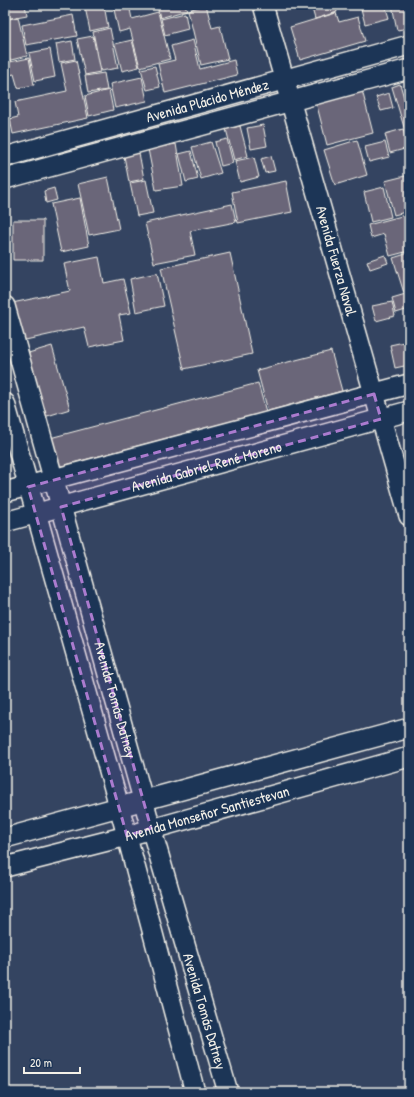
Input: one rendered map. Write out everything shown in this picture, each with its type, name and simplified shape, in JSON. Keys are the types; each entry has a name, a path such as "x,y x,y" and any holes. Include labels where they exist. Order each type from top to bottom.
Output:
{"street":[{"name":"Avenida Fuerza Naval","path":"263,5 409,516"},
{"name":"Avenida Plácido Méndez","path":"5,157 409,45"},
{"name":"Avenida Plácido Méndez","path":"5,179 409,69"},
{"name":"Avenida Tomás Datney","path":"5,306 143,800 228,1092"},
{"name":"Avenida Gabriel René Moreno","path":"5,492 409,384"},
{"path":"5,403 28,487"},
{"name":"Avenida Gabriel René Moreno","path":"5,522 409,411"},
{"name":"Avenida Tomás Datney","path":"28,487 119,806 195,1092"},
{"name":"Avenida Monseñor Santiestevan","path":"5,838 409,728"},
{"name":"Avenida Monseñor Santiestevan","path":"5,867 127,836 151,828 409,757"}],"highlighted area":[{"path":"374,394 381,419 61,507 151,828 127,836 28,487"}],"building":[{"path":"5,5 25,5 27,15 5,19"},
{"path":"104,5 108,27 90,31 85,7"},
{"path":"113,5 129,5 132,19 158,12 170,59 140,67 130,29 119,32"},
{"path":"157,5 185,5 187,10 160,18"},
{"path":"206,5 212,28 220,26 228,59 201,65 188,10"},
{"path":"311,5 335,5 337,12 315,19"},
{"path":"360,5 385,5 389,18 365,24"},
{"path":"392,5 409,5 409,28 397,30"},
{"path":"185,13 188,29 165,35 161,19"},
{"path":"336,13 339,22 358,17 365,41 300,60 290,27"},
{"path":"73,15 77,36 26,45 22,25"},
{"path":"18,17 27,56 7,61 5,52 5,20"},
{"path":"110,28 118,68 101,71 93,32"},
{"path":"93,36 100,72 85,75 77,39"},
{"path":"132,40 139,67 122,71 115,44"},
{"path":"193,40 200,69 234,60 237,75 165,93 158,64 175,60 171,46"},
{"path":"72,41 75,59 59,62 56,44"},
{"path":"50,49 55,77 35,81 29,53"},
{"path":"29,58 34,85 18,88 14,74 5,76 5,63"},
{"path":"76,60 88,118 13,134 10,119 18,117 15,102 67,91 61,63"},
{"path":"155,66 160,87 147,90 141,69"},
{"path":"104,73 107,90 88,93 85,76"},
{"path":"142,77 147,101 115,108 110,84"},
{"path":"400,84 404,98 409,96 409,144 392,87"},
{"path":"109,90 113,110 89,116 85,96"},
{"path":"362,90 373,133 327,145 316,102"},
{"path":"389,93 393,108 381,111 376,97"},
{"path":"263,125 267,146 251,149 247,128"},
{"path":"240,126 248,156 234,160 226,129"},
{"path":"403,129 408,148 390,153 385,134"},
{"path":"227,139 233,163 221,166 215,142"},
{"path":"357,140 367,175 335,185 324,150"},
{"path":"211,142 221,173 201,179 192,147"},
{"path":"385,142 389,157 369,162 365,147"},
{"path":"176,144 183,186 156,190 148,149"},
{"path":"191,151 198,179 186,182 179,154"},
{"path":"139,153 144,179 129,182 124,156"},
{"path":"271,156 275,171 265,173 261,159"},
{"path":"254,157 259,177 240,182 235,161"},
{"path":"409,175 409,211 394,215 385,181"},
{"path":"108,177 119,229 89,235 78,184"},
{"path":"146,180 153,213 137,216 130,183"},
{"path":"286,181 292,212 238,223 232,192"},
{"path":"384,187 391,217 371,222 364,192"},
{"path":"54,188 57,200 46,203 44,191"},
{"path":"80,198 89,246 61,252 51,204"},
{"path":"232,204 236,222 190,231 195,255 154,263 145,223"},
{"path":"409,214 409,251 390,256 384,234 371,238 368,225"},
{"path":"13,220 43,220 43,260 13,260"},
{"path":"230,253 252,354 184,369 161,268"},
{"path":"409,253 409,292 404,293 393,258"},
{"path":"385,255 388,263 370,269 367,261"},
{"path":"99,257 104,283 123,279 131,313 119,315 124,340 89,347 84,327 21,341 12,303 70,291 64,264"},
{"path":"157,273 164,306 136,312 130,279"},
{"path":"409,293 409,309 396,313 392,298"},
{"path":"392,302 395,316 376,321 372,306"},
{"path":"409,334 409,360 404,336"},
{"path":"404,342 409,365 395,368 390,345"},
{"path":"52,346 70,409 44,417 25,354"},
{"path":"331,351 342,391 268,411 257,370"},
{"path":"258,383 266,412 58,467 50,438"}]}
